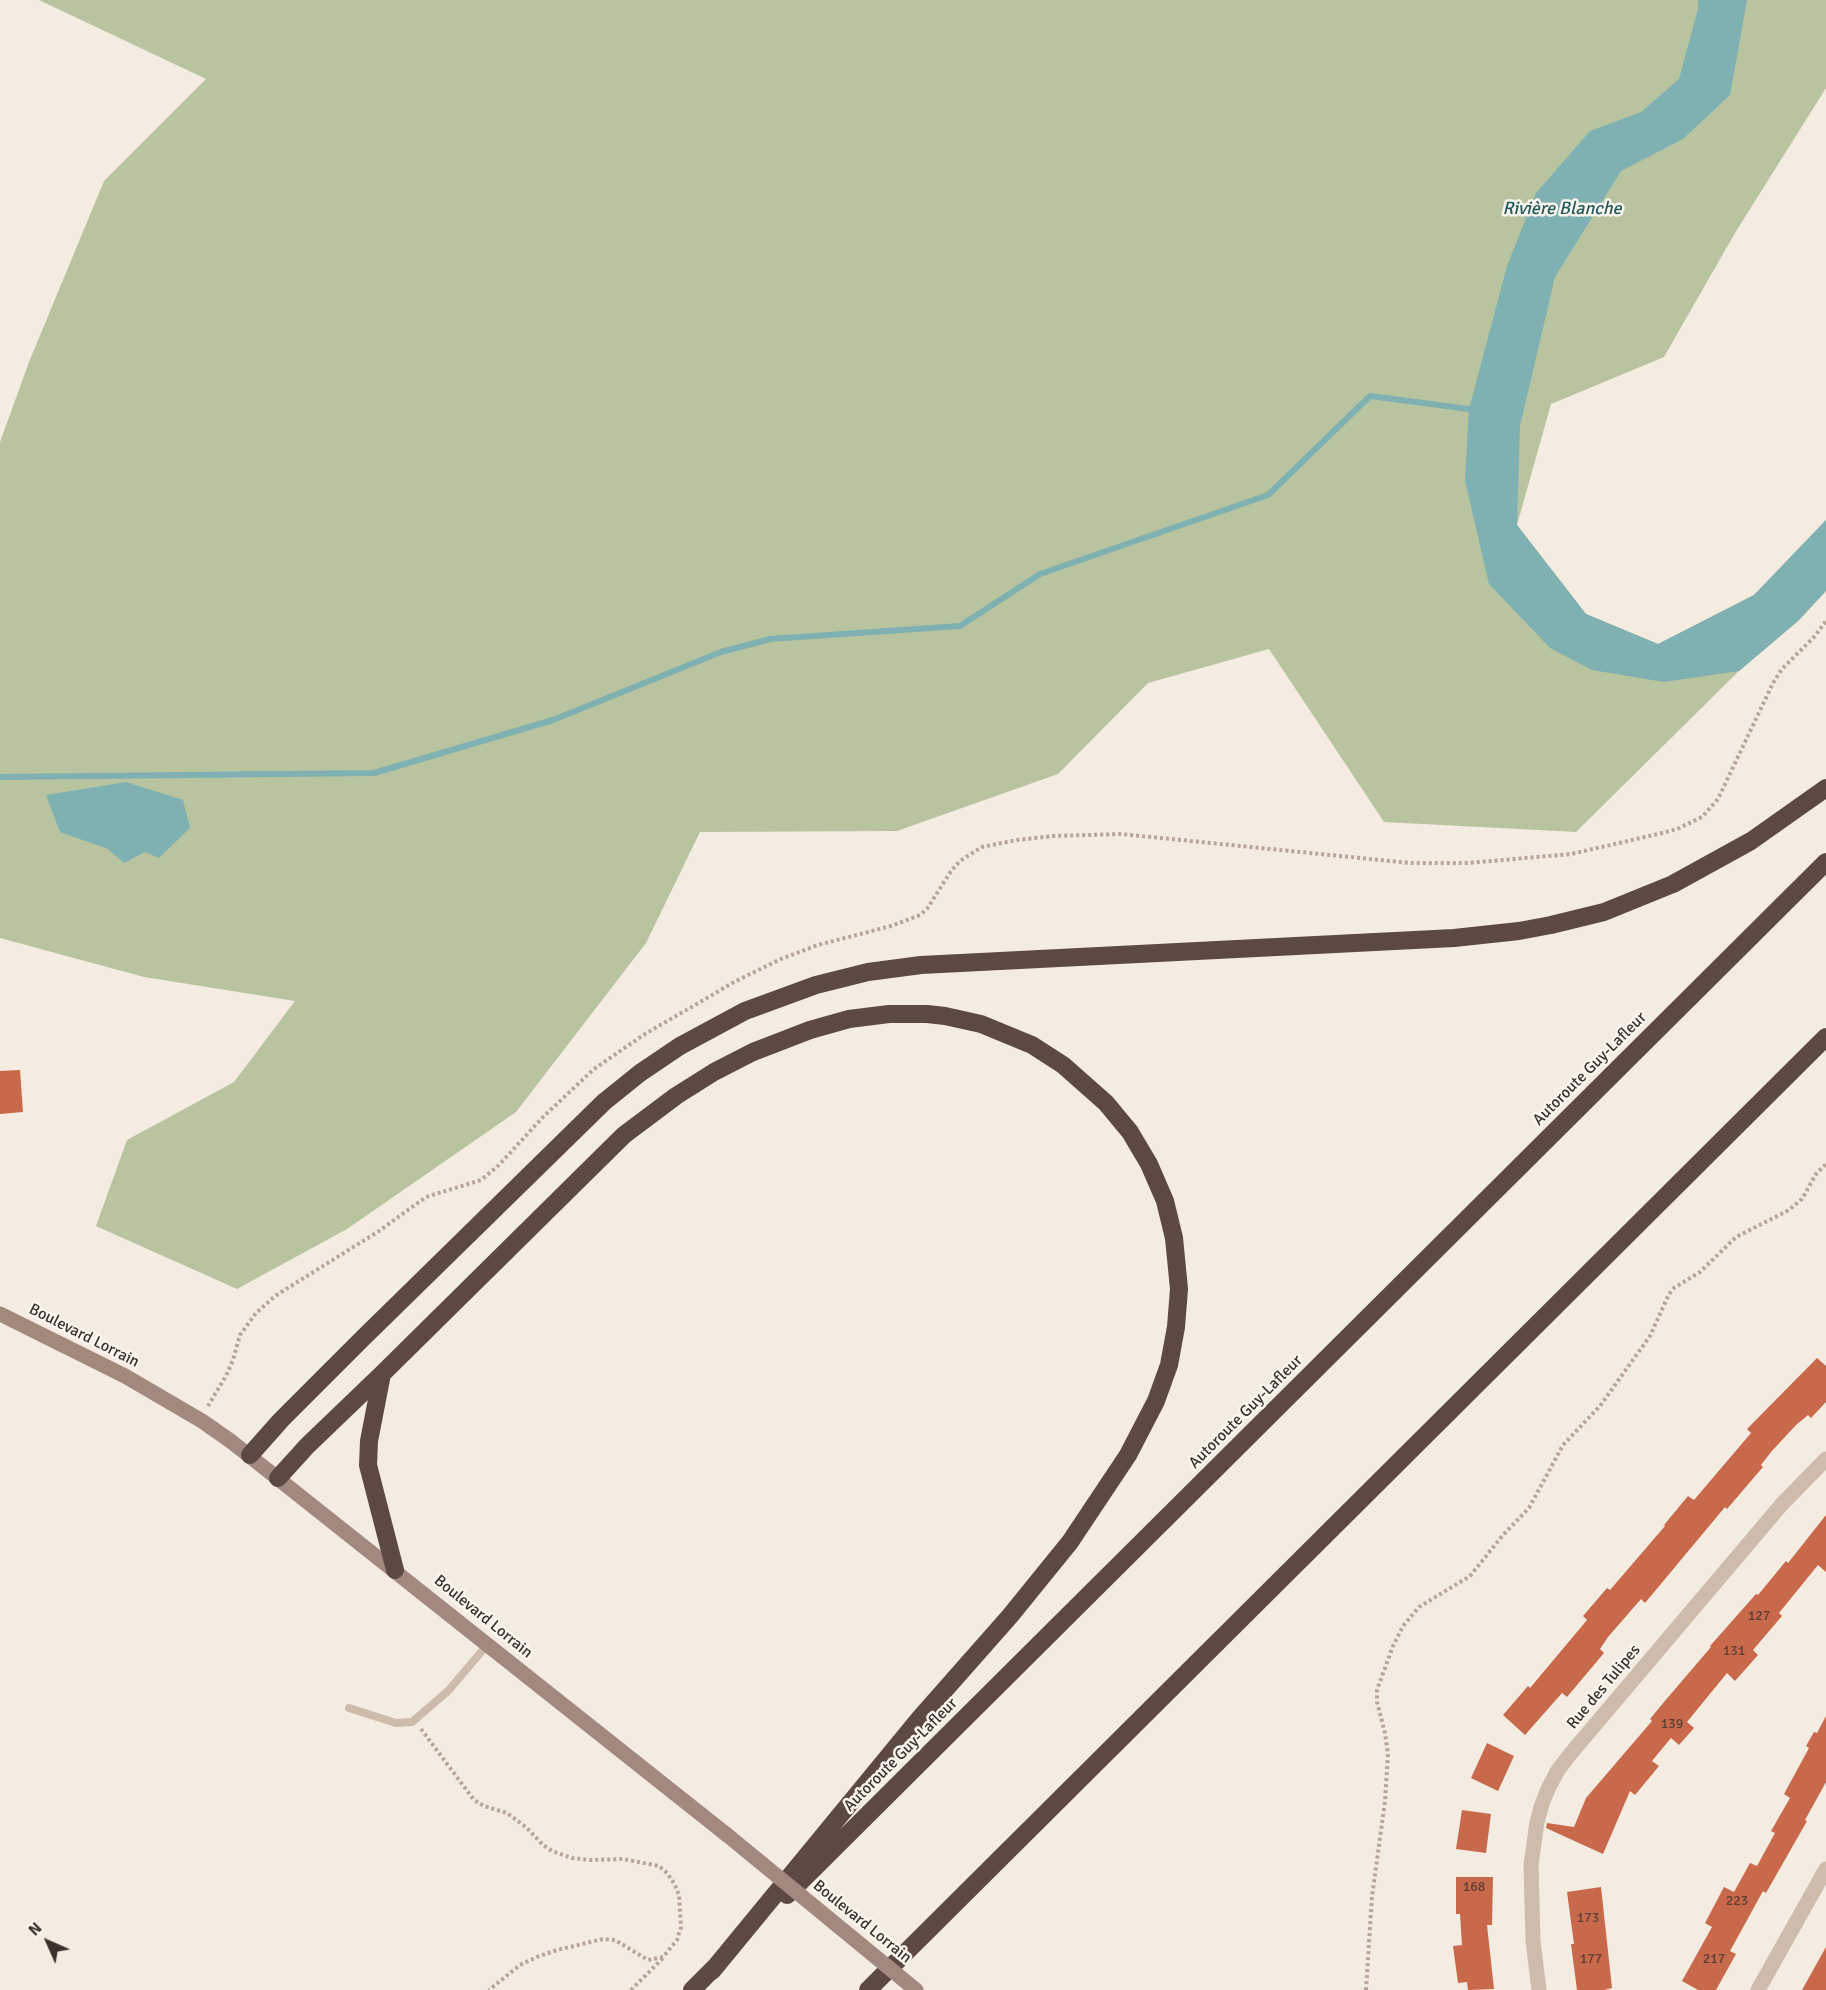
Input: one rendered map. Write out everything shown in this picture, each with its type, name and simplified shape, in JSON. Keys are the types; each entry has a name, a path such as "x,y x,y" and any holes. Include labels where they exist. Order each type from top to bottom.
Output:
{"highway":[{"path":"250,1455 281,1420 371,1329 604,1102 640,1073 680,1046 753,1008 816,985 868,972 921,964 1430,940 1551,926 1604,912 1673,884 1751,841 1826,788"},
{"name":"Autoroute Guy-Lafleur","path":"692,1990 1826,862"},
{"path":"278,1478 307,1446 604,1155 657,1109 705,1078 753,1052 791,1036 830,1024 879,1015 927,1014 963,1019 1016,1037 1047,1054 1092,1089 1124,1125 1149,1164 1165,1201 1174,1238 1178,1272 1179,1307 1169,1365 1156,1401 1138,1437 1088,1517 1037,1584 920,1718 712,1971"},
{"path":"868,1990 1826,1037"},
{"path":"382,1374 369,1441 368,1465 395,1570"},
{"path":"884,1990 952,1906"}],"main road":[{"name":"Boulevard Lorrain","path":"0,1314 77,1351 142,1386 202,1420 250,1455 726,1834 916,1990"}],"street":[{"name":"Rue des Tulipes","path":"1539,1990 1533,1941 1531,1865 1542,1804 1558,1770 1782,1504 1826,1459"},
{"path":"1758,1990 1826,1869"}],"lane":[{"path":"350,1708 396,1723 404,1724 414,1720 448,1691 488,1644"}],"path":[{"path":"1366,1990 1372,1897 1388,1775 1388,1754 1377,1702 1377,1690 1403,1626 1419,1607 1470,1576 1503,1535 1529,1508 1563,1445 1600,1406 1650,1336 1674,1288 1700,1272 1736,1237 1780,1216 1796,1205 1806,1193 1816,1174 1826,1164"},
{"path":"414,1720 474,1800 484,1806 507,1813 552,1851 572,1858 623,1859 646,1863 658,1866 667,1873 679,1895 681,1927 678,1940 631,1990"},
{"path":"489,1990 520,1965 537,1957 603,1940 615,1940 648,1960 663,1957"}],"green space":[{"path":"39,0 1826,0 1826,88 1735,233 1664,357 1551,404 1517,525 1586,614 1658,644 1754,595 1826,520 1826,591 1798,621 1739,671 1576,832 1384,822 1269,649 1148,683 1058,774 897,831 700,832 646,943 516,1112 347,1229 237,1289 96,1226 127,1140 234,1082 295,1001 144,977 0,938 0,442 29,362 104,181 206,79"}],"water":[{"name":"Rivière Blanche","path":"1698,0 1747,0 1730,95 1683,139 1621,171 1555,277 1520,426 1517,525 1586,614 1658,644 1754,595 1826,520 1826,591 1798,621 1739,671 1664,682 1592,670 1550,648 1489,584 1465,481 1469,409 1507,266 1536,193 1590,131 1641,112 1679,79 1698,9"},
{"path":"126,782 183,800 190,828 159,858 145,852 124,863 108,849 60,832 46,795"}],"building":[{"path":"20,1070 23,1112 0,1114 0,1071"},
{"path":"1817,1358 1826,1366 1826,1402 1811,1418 1808,1415 1796,1425 1771,1452 1761,1465 1763,1467 1727,1509 1725,1507 1645,1603 1641,1599 1608,1637 1600,1649 1604,1653 1567,1697 1562,1693 1525,1735 1503,1715 1528,1686 1530,1688 1587,1620 1583,1616 1607,1588 1610,1590 1688,1496 1694,1500 1751,1433 1747,1429"},
{"path":"1826,1515 1826,1572 1818,1565 1779,1613 1782,1616 1753,1650 1758,1655 1735,1681 1727,1673 1687,1722 1694,1728 1679,1745 1671,1738 1652,1761 1659,1766 1635,1795 1630,1791 1603,1854 1546,1828 1547,1823 1574,1827 1586,1798 1652,1721 1650,1719 1710,1646 1786,1561 1788,1563"},
{"path":"1826,1716 1826,1782 1805,1820 1807,1821 1766,1893 1763,1891 1730,1951 1736,1954 1716,1990 1698,1990 1682,1981 1712,1927 1705,1923 1724,1887 1734,1892 1750,1863 1757,1866 1775,1833 1771,1831 1790,1798 1784,1794 1809,1748 1806,1746 1814,1732 1817,1733"},
{"path":"1487,1743 1514,1756 1498,1791 1471,1778"},
{"path":"1462,1810 1491,1814 1486,1853 1456,1849"},
{"path":"1456,1877 1493,1877 1492,1925 1487,1925 1494,1989 1468,1990 1467,1982 1458,1983 1453,1946 1462,1945 1460,1914 1456,1914"},
{"path":"1601,1887 1612,1988 1577,1990 1567,1892"},
{"path":"1826,1947 1826,1990 1802,1990 1812,1972"}],"waterway":[{"path":"0,777 374,773 553,720 721,652 770,639 960,626 1040,574 1268,495 1370,396 1469,409"}]}
